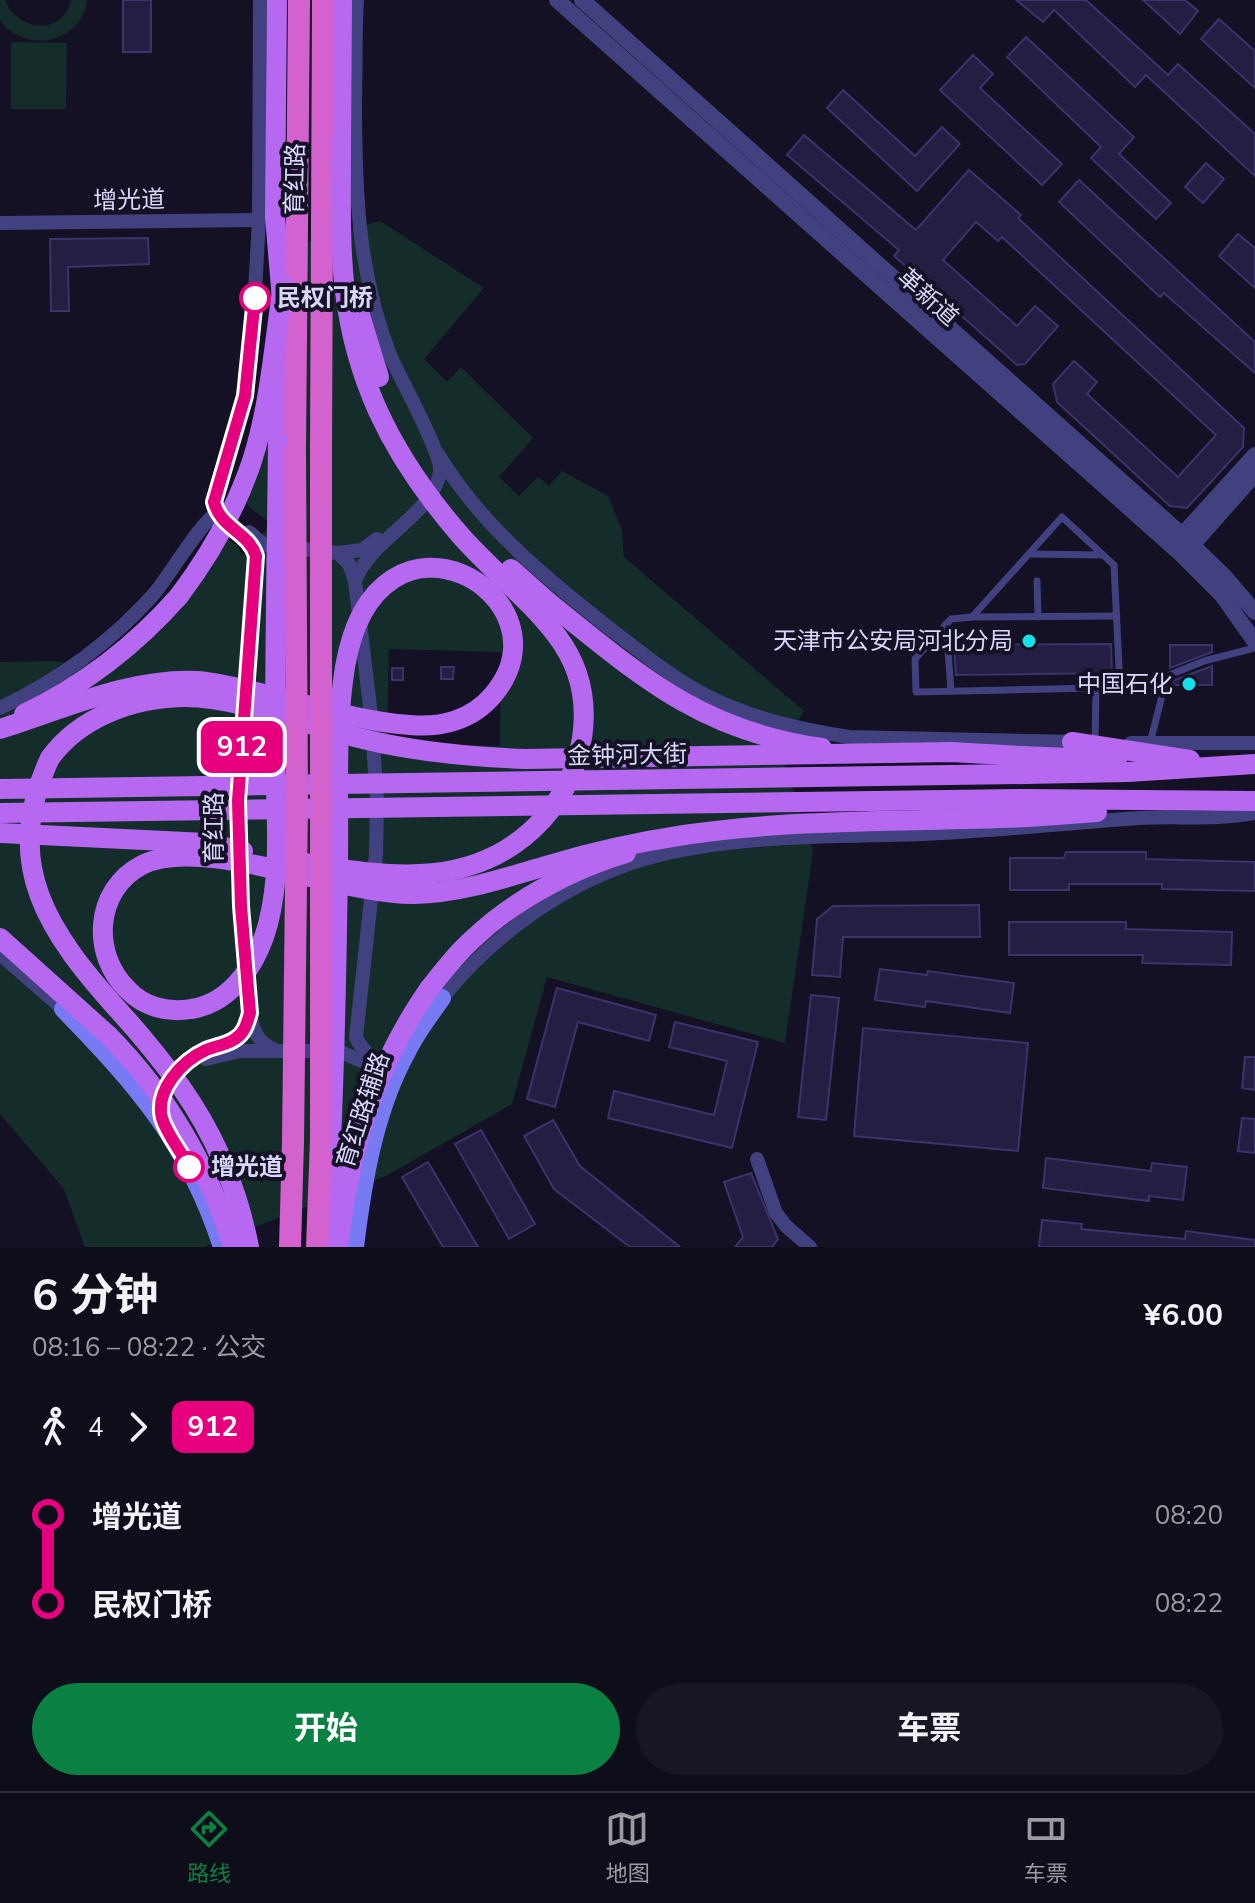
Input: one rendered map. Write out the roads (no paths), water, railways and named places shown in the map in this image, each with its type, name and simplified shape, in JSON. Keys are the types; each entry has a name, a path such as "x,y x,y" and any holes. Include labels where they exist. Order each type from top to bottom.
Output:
{"highway":[{"name":"育红路","path":"290,1247 297,802 295,452 299,0"},
{"name":"育红路","path":"317,1247 321,1124 319,632 323,0"}],"main road":[{"path":"277,0 275,216 283,285 278,441 275,704 275,799 275,815 275,831 275,847 275,858 275,869 275,879 267,927 258,951 237,985 213,1003 196,1009 170,1011 145,1003 124,988 104,949 102,935 106,907 124,879 156,860 191,857 219,860 251,865 266,868 282,871 358,888 414,894 471,887 608,849 684,835 771,825 1027,808"},
{"path":"0,833 135,837 206,843 352,871 394,876 426,875 466,867 502,850 537,824 566,787 581,750 584,724 582,696 569,655 543,619 446,518 416,479 394,443 365,380 351,335 342,277 342,0"},
{"path":"342,236 349,275 369,346 395,417 418,461 447,503 476,536 547,601 633,670 705,715 761,736 796,744 882,754"},
{"path":"0,727 58,697 115,658 166,611 210,551 237,499 258,441 283,285"},
{"path":"0,727 123,690 154,683 185,681 218,683 309,705 338,713 353,717 382,722 433,726 449,723 486,702 504,678 509,667 511,636 503,610 488,590 465,574 436,567 405,572 384,586 365,608 348,653 341,705 341,721 339,798 337,990 331,1141 336,1247"},
{"path":"249,1247 228,1173 193,1104 121,1012 47,929 23,886 16,846 18,822 33,783 49,759 75,733 109,711 154,699 192,697 259,711 399,748 485,757 526,759 951,752 1024,765"},
{"path":"1072,742 1185,758 1209,765"},
{"name":"金钟河大街","path":"0,789 263,787 1024,765 1128,772 1255,764"},
{"name":"金钟河大街","path":"0,813 1027,808 1255,801"},
{"path":"336,1247 351,1170 372,1095 388,1054 409,1017 442,972 476,936 533,895 610,857 684,835"},
{"path":"0,938 89,1017 141,1069 193,1148 233,1247"},
{"name":"育红路辅路","path":"355,1247 366,1170 389,1094 402,1062 442,998"},
{"path":"63,1009 119,1066 178,1145 201,1191 222,1247"}],"street":[{"name":"育红路","path":"0,708 58,677 105,642 155,593 212,512 247,386 252,344 259,220 260,0"},
{"path":"357,0 356,201 365,266 389,352 438,454 464,494 546,576 668,672 703,694 776,723 849,737 1150,744 1255,743"},
{"name":"革新道","path":"557,0 1182,545 1225,577 1255,612"},
{"name":"革新道","path":"582,0 1182,545 1240,618 1255,645"},
{"name":"增光道","path":"0,223 259,220"},
{"path":"355,581 363,563 433,489 440,474 438,454"},
{"path":"1182,545 1255,455"},
{"path":"1182,545 1255,474"},
{"path":"212,512 226,514 259,542 271,547 338,553 368,547 411,504 433,489 443,487 464,494"},
{"path":"212,512 251,544 256,562"},
{"path":"256,562 265,549 271,547"},
{"path":"338,553 349,564 355,581 371,715 377,800 376,854 356,1037 359,1045 383,1070 388,1080 389,1094"},
{"name":"育红路","path":"250,1013 241,906 238,801 256,562"},
{"path":"442,998 478,957 540,909 601,875 672,853 728,844 802,838 982,831 1141,818 1255,813"},
{"path":"0,954 63,1009"},
{"path":"250,1013 256,1036 276,1051"},
{"path":"165,1127 161,1107 164,1093 177,1072 204,1051 234,1040 243,1031 250,1013"},
{"path":"328,1051 343,1040 357,1016"},
{"path":"119,1066 136,1074 177,1072 211,1057 240,1051 345,1052 383,1070 392,1069 402,1062"},
{"path":"757,1159 776,1213 810,1247"}],"lane":[{"path":"972,617 1062,517 1114,565 1117,616 1120,688 916,692 915,659 951,619 1117,616"},
{"path":"1029,554 1103,555"},
{"path":"1037,581 1038,617"},
{"path":"946,624 951,691"},
{"path":"1150,744 1167,676 1255,645"},
{"path":"1095,743 1096,688"}],"place":[{"name":"民权门桥","path":"255,298"},
{"name":"天津市公安局河北分局","path":"1029,641"},
{"name":"中国石化","path":"1189,684"},
{"name":"增光道","path":"189,1167"}]}
